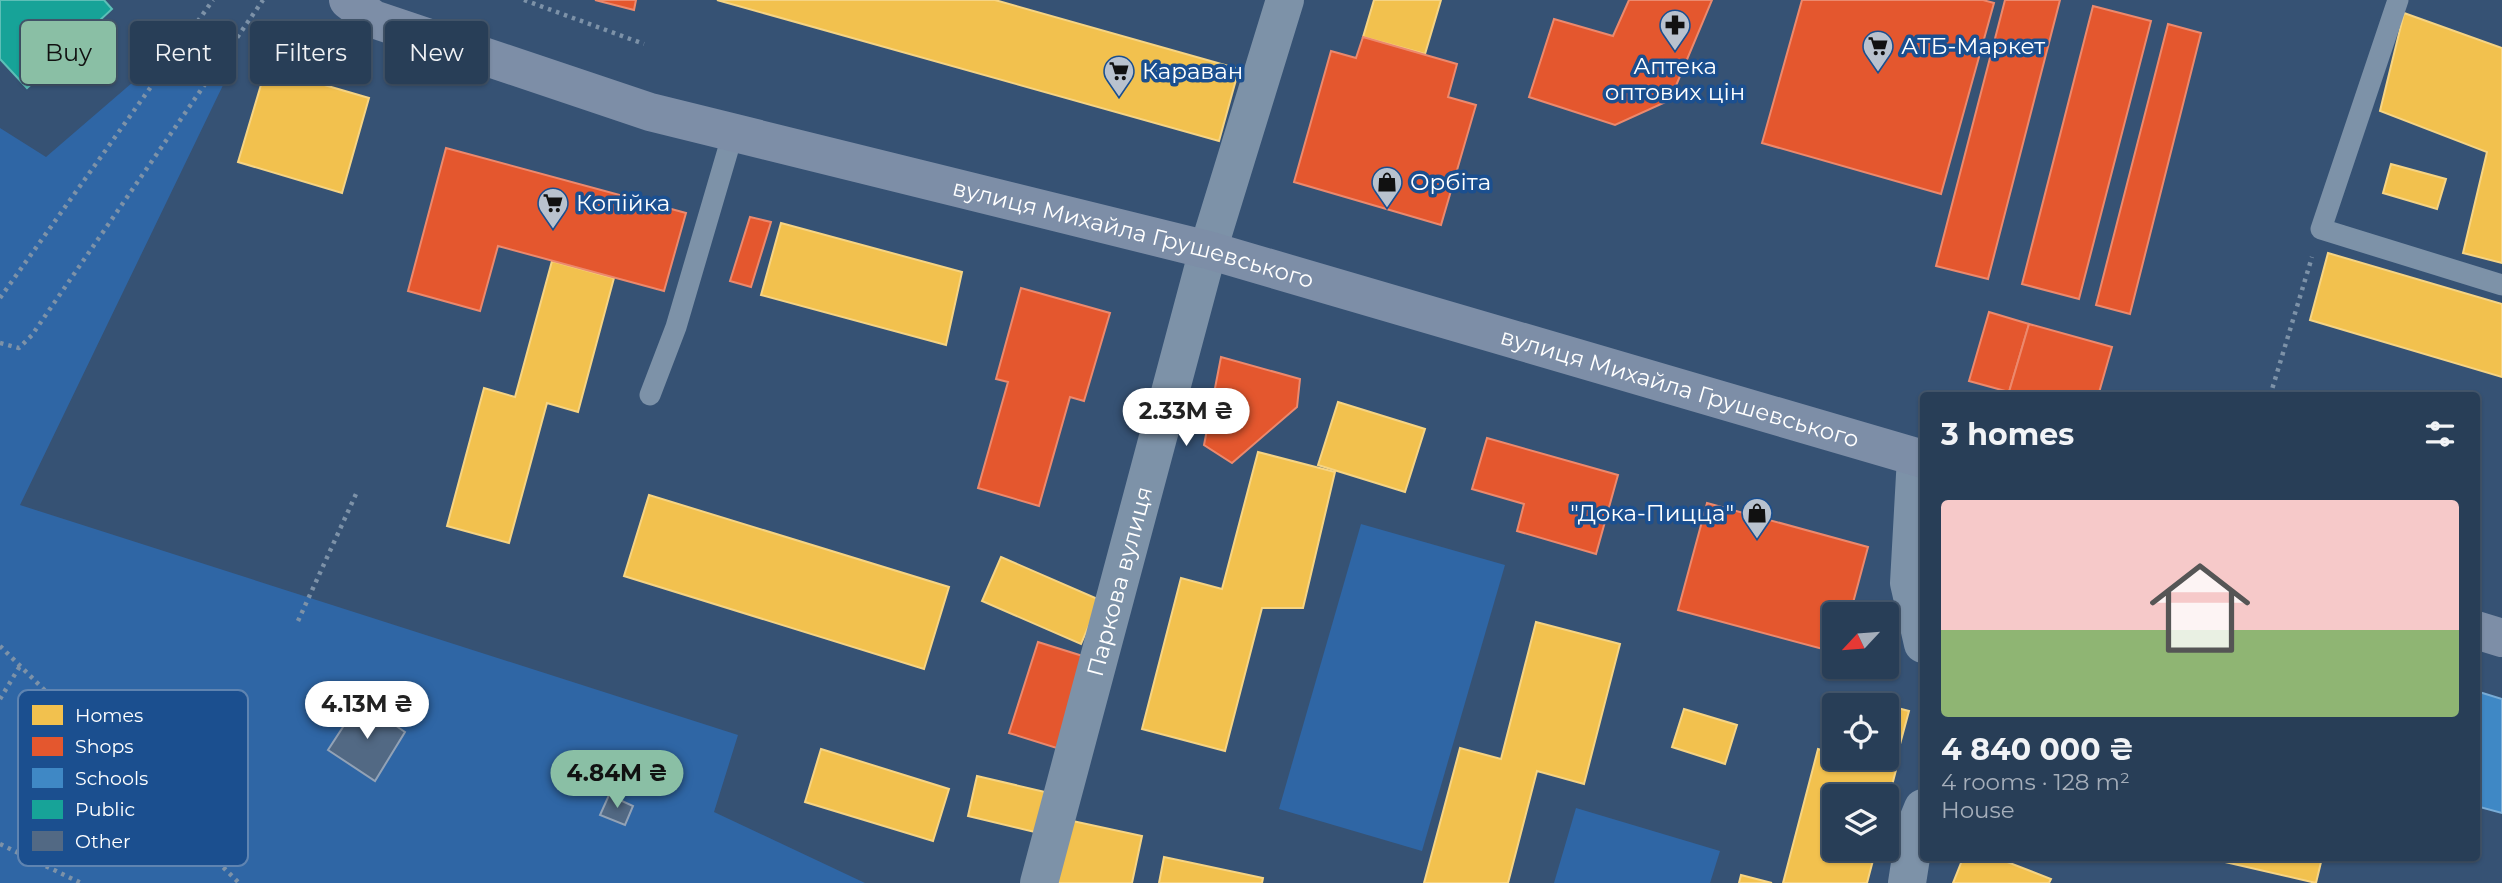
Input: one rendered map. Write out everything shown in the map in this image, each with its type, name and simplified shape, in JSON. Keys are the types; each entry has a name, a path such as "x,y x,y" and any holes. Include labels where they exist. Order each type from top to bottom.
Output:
{"main road":[{"name":"вулиця Михайла Грушевського","path":"348,0 373,19 650,113 1208,250 1920,458"},
{"path":"2480,631 2502,638"}],"street":[{"name":"Паркова вулиця","path":"1039,883 1208,250 1284,0"},
{"path":"1920,458 1909,583 1920,630"},
{"path":"1907,883 1920,815"}],"lane":[{"path":"2398,0 2320,229 2502,285"},
{"path":"650,395 676,327 733,133"}],"path":[{"path":"0,298 213,0"},
{"path":"0,343 19,348 32,335 263,0"},
{"path":"524,0 644,44"},
{"path":"2271,392 2320,229"},
{"path":"298,621 356,494"},
{"path":"0,646 44,690"},
{"path":"0,699 20,666"},
{"path":"0,844 18,853"},
{"path":"45,866 80,883"},
{"path":"222,866 239,883"}],"shaded area":[{"path":"131,84 224,84 20,505 738,735 714,812 865,883 0,883 0,128 46,157"},
{"path":"1361,524 1505,565 1422,851 1279,809"},
{"path":"1576,808 1720,851 1710,883 1554,883"}],"building: Homes":[{"path":"717,0 995,0 1239,69 1219,141"},
{"path":"1374,0 1441,0 1425,54 1363,37"},
{"path":"2404,13 2502,48 2502,263 2463,253 2487,152 2380,111"},
{"path":"261,84 321,84 369,98 342,193 238,162"},
{"path":"2391,164 2446,179 2437,209 2383,193"},
{"path":"781,223 962,272 946,345 761,295"},
{"path":"2328,253 2502,304 2502,377 2310,320"},
{"path":"552,261 614,278 578,412 547,403 509,543 447,526 484,388 515,397"},
{"path":"1338,402 1425,429 1405,492 1318,465"},
{"path":"1258,452 1335,472 1303,608 1262,608 1225,751 1142,729 1181,578 1222,589"},
{"path":"649,495 949,587 924,669 624,576"},
{"path":"1001,557 1100,600 1081,644 982,601"},
{"path":"1536,622 1620,644 1584,784 1537,771 1508,883 1424,883 1460,748 1501,759"},
{"path":"1899,708 1909,711 1899,748"},
{"path":"1684,709 1737,725 1725,764 1672,747"},
{"path":"821,749 949,789 933,841 805,802"},
{"path":"1818,749 1822,750 1822,770 1896,770 1892,784 1822,784 1822,861 1873,861 1867,883 1783,883"},
{"path":"977,776 1045,792 1035,832 968,816"},
{"path":"1068,820 1142,836 1132,883 1055,883"},
{"path":"1164,857 1263,878 1262,883 1159,883"},
{"path":"1962,861 2005,861 2051,879 2049,883 1953,883"},
{"path":"2225,861 2321,861 2316,883"},
{"path":"1741,875 1772,883 1739,883"}],"building: Shops":[{"path":"595,0 636,0 634,10"},
{"path":"1629,0 1712,0 1670,100 1615,125 1529,97 1554,19 1613,36"},
{"name":"АТБ-Маркет","path":"1802,0 1983,0 1994,3 1941,194 1762,143"},
{"path":"2005,0 2060,0 1988,279 1936,266"},
{"path":"2093,6 2151,21 2079,299 2022,284"},
{"path":"2168,24 2201,33 2130,314 2096,305"},
{"path":"1363,37 1457,64 1448,97 1476,105 1441,225 1294,182 1331,51 1356,58"},
{"name":"Копійка","path":"446,148 686,213 664,291 498,246 480,311 408,291"},
{"path":"750,217 771,222 751,287 730,281"},
{"path":"1021,288 1110,313 1084,401 1070,397 1039,506 978,488 1008,382 996,379"},
{"path":"1989,312 2029,324 2009,392 1969,381"},
{"path":"2029,324 2112,347 2099,392 2009,392"},
{"path":"1221,357 1300,379 1297,407 1232,463 1204,445"},
{"path":"1487,438 1618,475 1596,554 1517,531 1524,504 1472,489"},
{"path":"1707,503 1868,547 1853,602 1822,602 1822,649 1678,610"},
{"path":"1038,642 1089,658 1060,749 1009,733"}],"building: Schools":[{"path":"2480,692 2502,699 2502,813 2480,807"}],"building: Public":[{"path":"0,0 104,0 112,9 99,21 21,21 21,82 0,59"}],"building: Other":[{"path":"360,701 405,732 375,781 328,750"},
{"path":"609,795 633,806 625,825 600,815"}],"place":[{"name":"Аптека оптових цін","path":"1675,52"},
{"name":"АТБ-Маркет","path":"1878,73"},
{"name":"Караван","path":"1119,98"},
{"name":"Орбіта","path":"1387,209"},
{"name":"Копійка","path":"553,230"},
{"name":"\"Дока-Пицца\"","path":"1757,540"}]}
